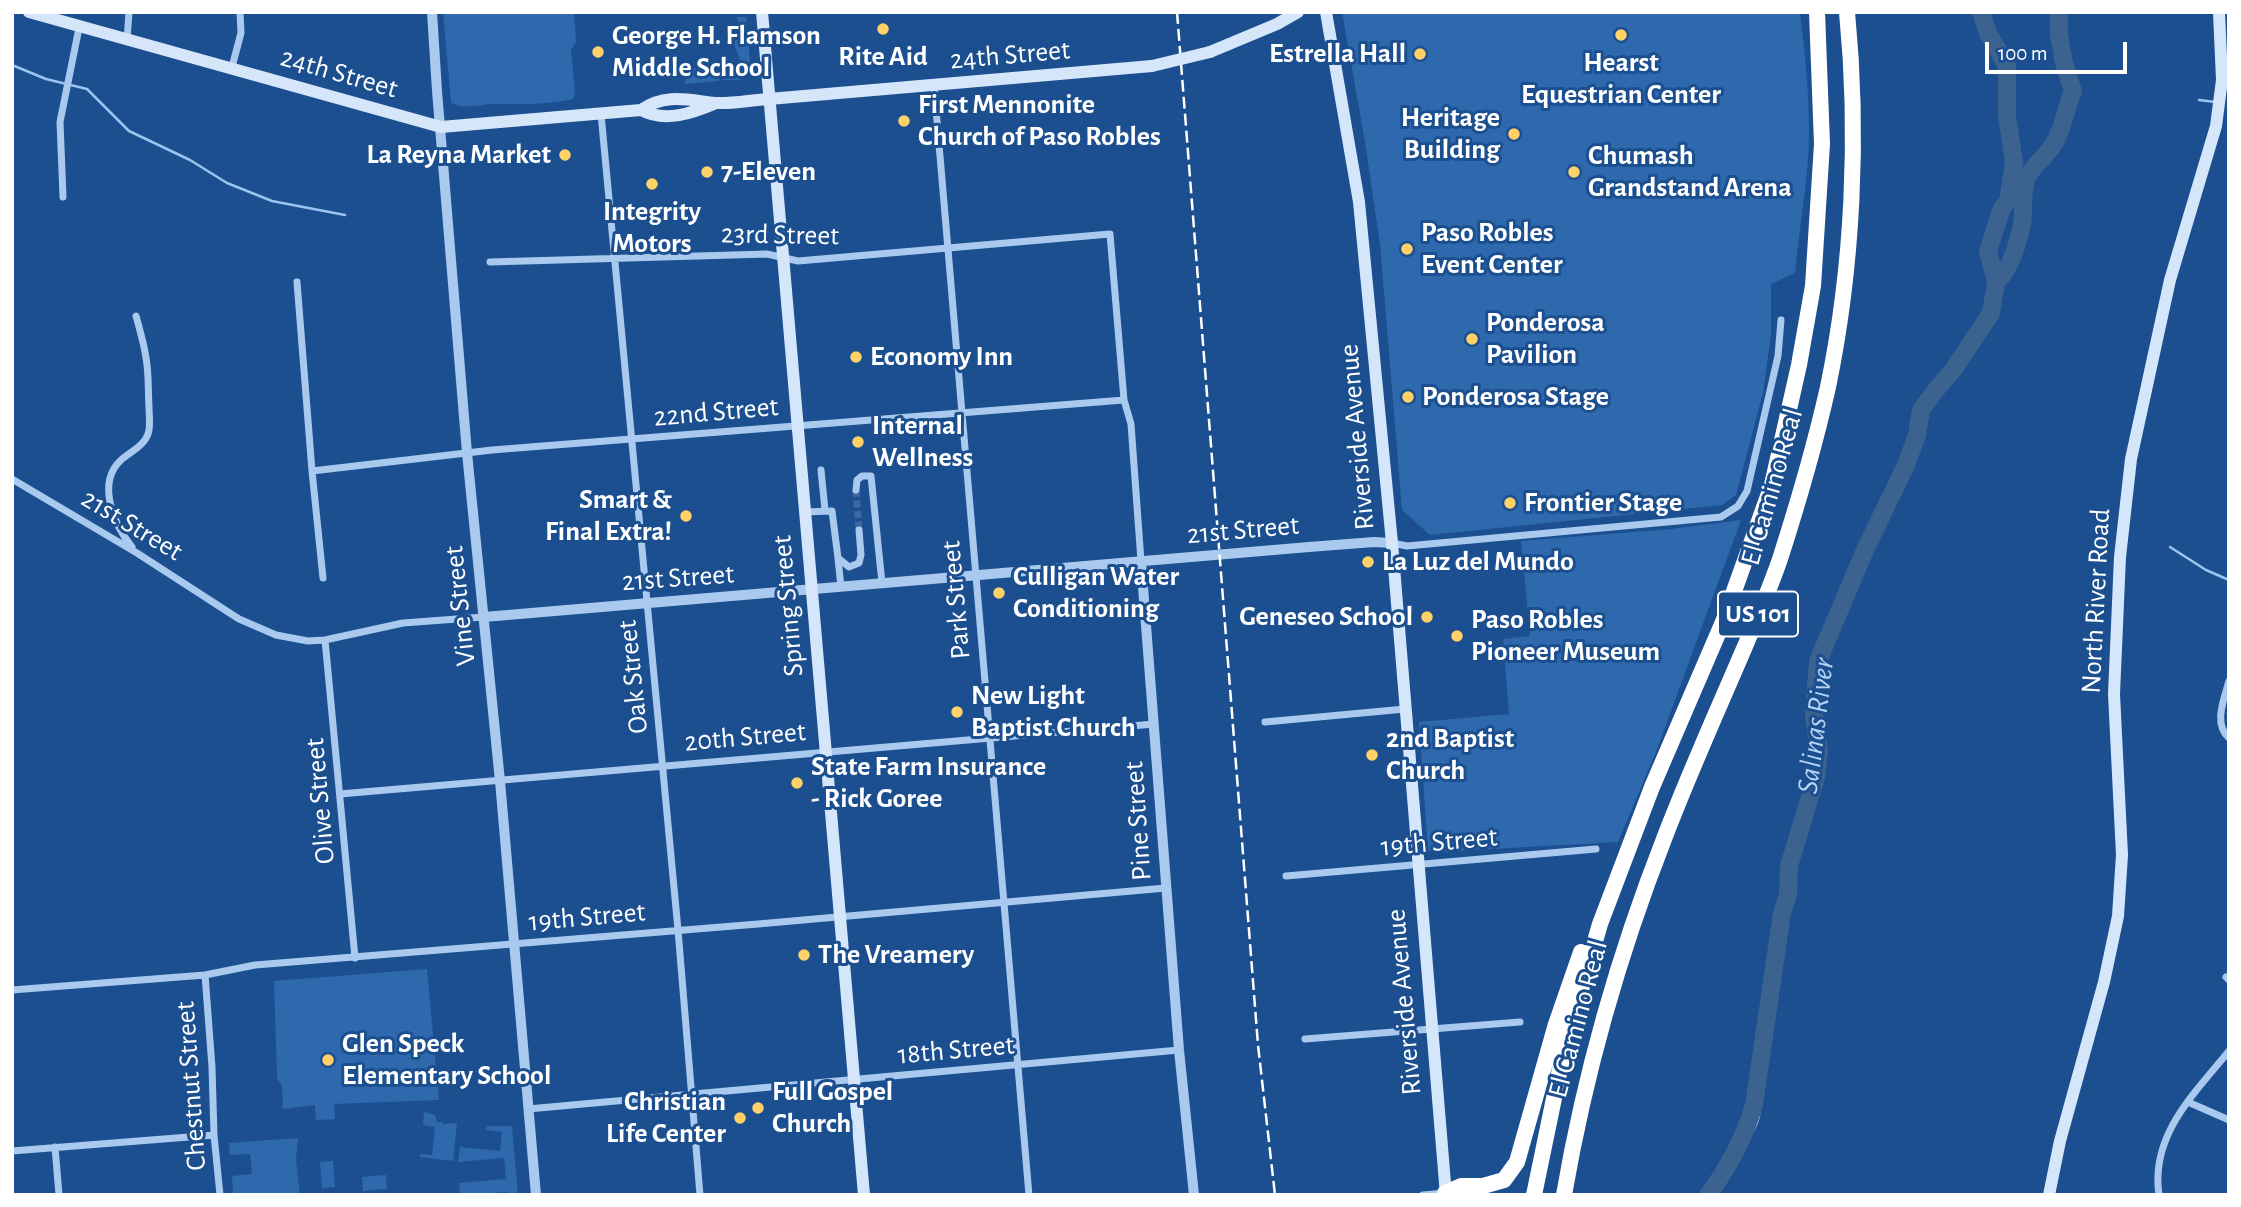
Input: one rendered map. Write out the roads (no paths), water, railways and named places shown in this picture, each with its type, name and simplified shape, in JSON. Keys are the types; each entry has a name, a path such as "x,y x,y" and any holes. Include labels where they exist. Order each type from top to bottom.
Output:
{"highway":[{"name":"El Camino Real","path":"1534,1195 1565,1045 1588,963 1652,787 1723,622 1772,485 1799,365 1813,286 1822,144 1817,12"},
{"name":"El Camino Real","path":"1564,1195 1578,1120 1623,953 1664,839 1779,561 1828,384 1842,294 1852,164 1852,90 1847,12"},
{"path":"1449,1194 1461,1186 1483,1186 1504,1180 1517,1162 1556,1024 1594,914 1639,800 1652,787"}],"main road":[{"name":"24th Street","path":"30,12 441,127 642,110 653,117 690,114 716,103 1152,66 1210,52 1277,24 1298,12"},
{"name":"Spring Street","path":"762,12 864,1195"},
{"name":"Riverside Avenue","path":"1326,12 1359,202 1392,543 1431,1030 1449,1194"},
{"name":"North River Road","path":"2049,1195 2068,1105 2087,1044 2118,916 2122,855 2114,694 2120,557 2128,483 2170,280 2216,126 2222,80 2219,12"}],"street":[{"path":"127,40 129,12"},
{"path":"232,67 241,33 240,12"},
{"name":"Vine Street","path":"432,12 467,453 500,781 536,1195"},
{"path":"63,197 60,122 79,27"},
{"name":"Park Street","path":"934,86 1029,1195"},
{"name":"Oak Street","path":"601,114 617,257 700,1195"},
{"name":"23rd Street","path":"490,262 767,254 798,261 1110,234"},
{"name":"Pine Street","path":"1110,234 1124,400 1131,424 1179,1050 1194,1195"},
{"path":"298,282 323,578"},
{"path":"136,316 147,360 148,435 110,472 108,486 120,533 137,553"},
{"path":"1392,543 1407,546 1447,543 1721,517 1738,506 1747,491 1775,368 1781,320"},
{"name":"22nd Street","path":"312,471 467,453 1124,400"},
{"path":"821,470 825,510"},
{"path":"856,491 858,480 862,476 872,476 882,583"},
{"name":"21st Street","path":"12,479 137,553 239,619 257,628 292,638 325,640 403,624 1309,547 1392,543"},
{"path":"804,512 825,510 834,514 841,587"},
{"path":"838,558 849,567 859,563 859,530"},
{"name":"Olive Street","path":"325,640 355,958"},
{"path":"2229,681 2221,712 2221,724 2225,736 2229,738"},
{"path":"1265,722 1405,709"},
{"name":"20th Street","path":"340,794 1154,724"},
{"name":"19th Street","path":"1286,876 1596,849"},
{"name":"19th Street","path":"12,990 205,975 255,965 1166,888"},
{"name":"Chestnut Street","path":"205,975 220,1195"},
{"path":"1305,1039 1520,1022"},
{"name":"18th Street","path":"528,1109 1179,1050"},
{"path":"2159,1195 2158,1161 2165,1138 2188,1102 2229,1051"},
{"path":"2188,1102 2229,1121"},
{"path":"12,1151 214,1135"},
{"path":"55,1147 59,1195"},
{"path":"1423,1195 1449,1194"}],"waterway":[{"name":"Salinas River","path":"1708,1195 1735,1152 1754,1105 1782,913 1788,895 1789,866 1816,777 1819,751 1814,714 1818,661 1866,548 1906,465 1917,435 1921,410 1953,370 1991,313 1996,282 1988,251 2002,208 2008,201 2014,162 2007,116 2007,66 1988,33 1981,12"},
{"name":"Salinas River","path":"1996,282 2006,271 2016,248 2022,224 2026,180 2055,142 2073,91 2059,35 2059,12"},
{"path":"12,65 46,79 87,89 129,131 190,160 227,183 272,201 345,215"},
{"path":"2199,100 2215,102"},
{"path":"2170,547 2206,570 2229,580"}],"tunnel":[{"path":"856,490 859,530"}],"railway":[{"path":"1177,12 1258,1045 1275,1195"}],"place":[{"name":"Rite Aid","path":"883,29"},
{"name":"Hearst Equestrian Center","path":"1621,35"},
{"name":"George H. Flamson Middle School","path":"598,52"},
{"name":"Estrella Hall","path":"1420,54"},
{"name":"First Mennonite Church of Paso Robles","path":"904,121"},
{"name":"Heritage Building","path":"1514,134"},
{"name":"La Reyna Market","path":"565,155"},
{"name":"7-Eleven","path":"707,172"},
{"name":"Chumash Grandstand Arena","path":"1574,172"},
{"name":"Integrity Motors","path":"652,184"},
{"name":"Paso Robles Event Center","path":"1407,249"},
{"name":"Ponderosa Pavilion","path":"1472,339"},
{"name":"Economy Inn","path":"856,357"},
{"name":"Ponderosa Stage","path":"1408,397"},
{"name":"Internal Wellness","path":"858,442"},
{"name":"Frontier Stage","path":"1510,503"},
{"name":"Smart & Final Extra!","path":"686,516"},
{"name":"La Luz del Mundo","path":"1368,562"},
{"name":"Culligan Water Conditioning","path":"999,593"},
{"name":"Geneseo School","path":"1427,617"},
{"name":"Paso Robles Pioneer Museum","path":"1457,636"},
{"name":"New Light Baptist Church","path":"957,712"},
{"name":"2nd Baptist Church","path":"1372,755"},
{"name":"State Farm Insurance - Rick Goree","path":"797,783"},
{"name":"The Vreamery","path":"804,955"},
{"name":"Glen Speck Elementary School","path":"328,1060"},
{"name":"Full Gospel Church","path":"758,1108"},
{"name":"Christian Life Center","path":"740,1118"}]}
